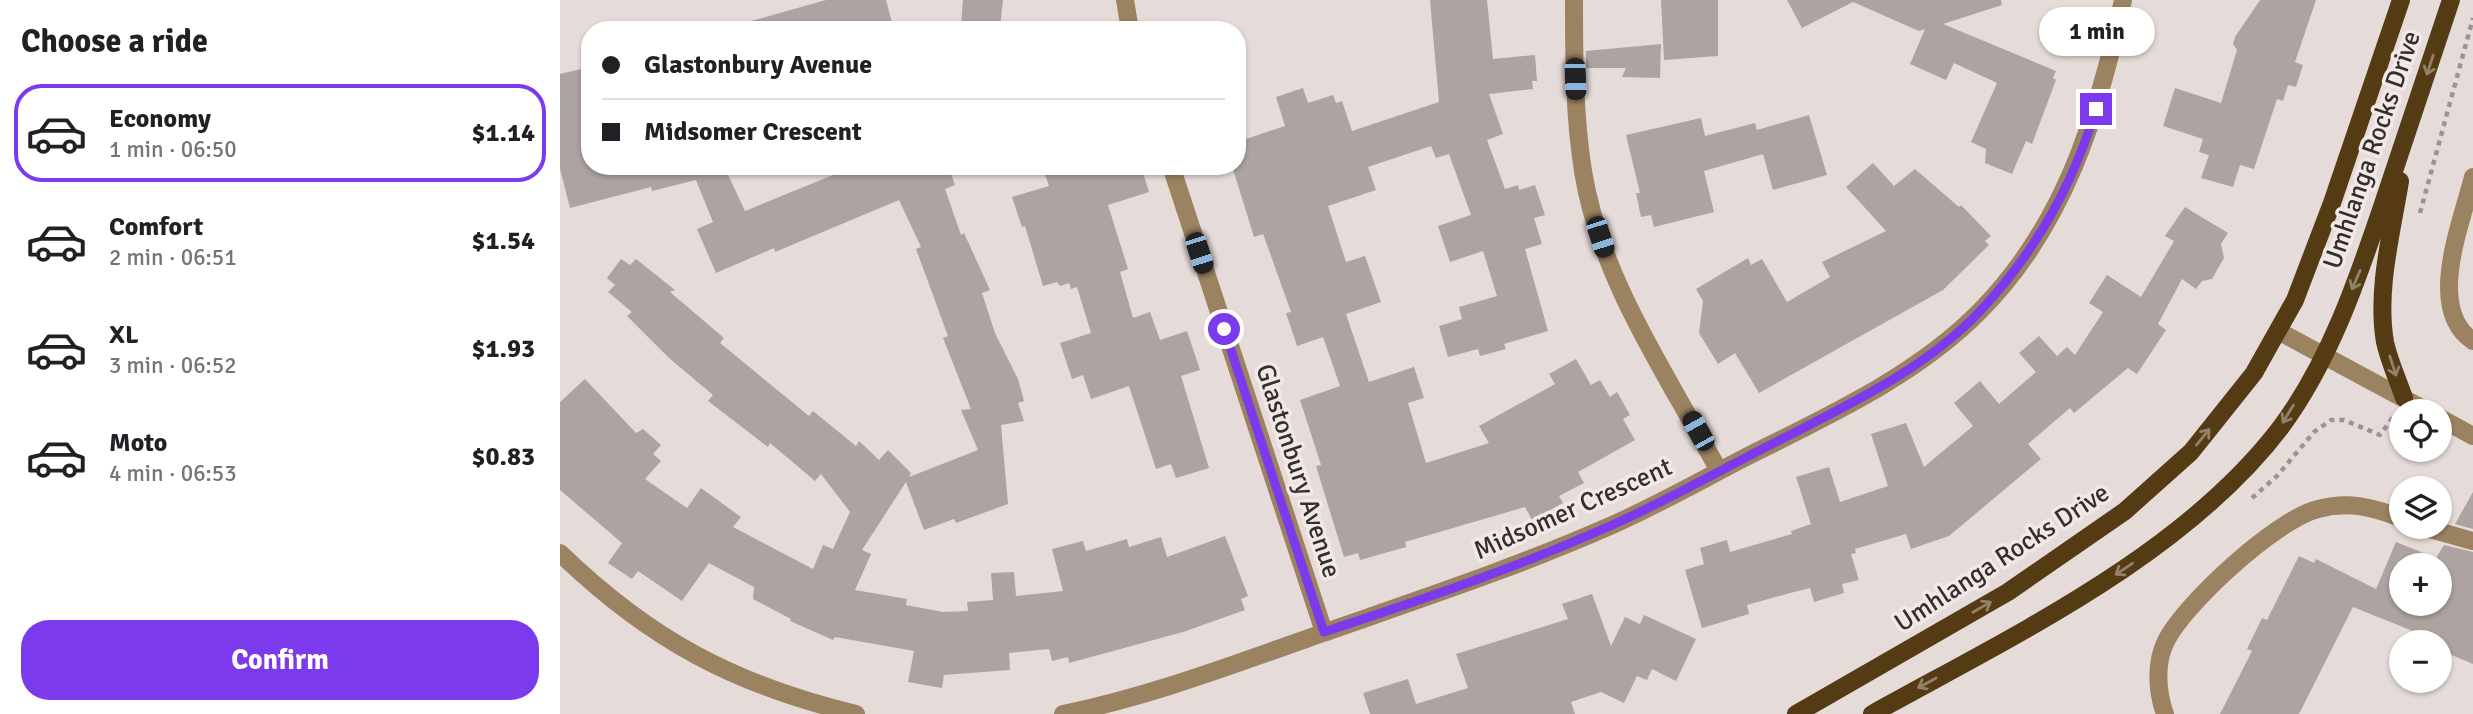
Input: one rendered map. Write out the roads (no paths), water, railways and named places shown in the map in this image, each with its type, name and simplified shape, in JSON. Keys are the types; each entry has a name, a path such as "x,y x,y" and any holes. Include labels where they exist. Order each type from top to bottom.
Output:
{"main road":[{"name":"Umhlanga Rocks Drive","path":"1796,714 2008,592 2125,511 2191,452 2254,373 2280,332 2332,203 2401,0"},
{"name":"Umhlanga Rocks Drive","path":"1872,714 2127,568 2212,500 2281,426 2324,355 2361,270 2451,0"},
{"path":"2404,398 2385,341 2384,289 2409,130"}],"street":[{"path":"1125,0 1128,21"},
{"path":"1574,0 1576,105 1583,172 1594,218 1607,257 1642,331 1719,471"},
{"name":"Midsomer Crescent","path":"1063,714 1203,676 1544,554 1670,498 1831,414 1932,352 1980,311 2040,236 2075,170 2107,72 2123,0"},
{"name":"Glastonbury Avenue","path":"1174,175 1324,632"},
{"path":"2473,177 2453,256 2448,295 2452,316 2465,335 2473,341"},
{"path":"2280,332 2404,398"},
{"path":"2452,425 2473,436"},
{"path":"2165,714 2159,679 2160,659 2166,641 2199,598 2274,532 2306,513 2339,505 2360,504 2389,514"},
{"path":"2452,535 2473,541"},
{"path":"560,553 635,619 682,650 775,692 856,714"}]}
